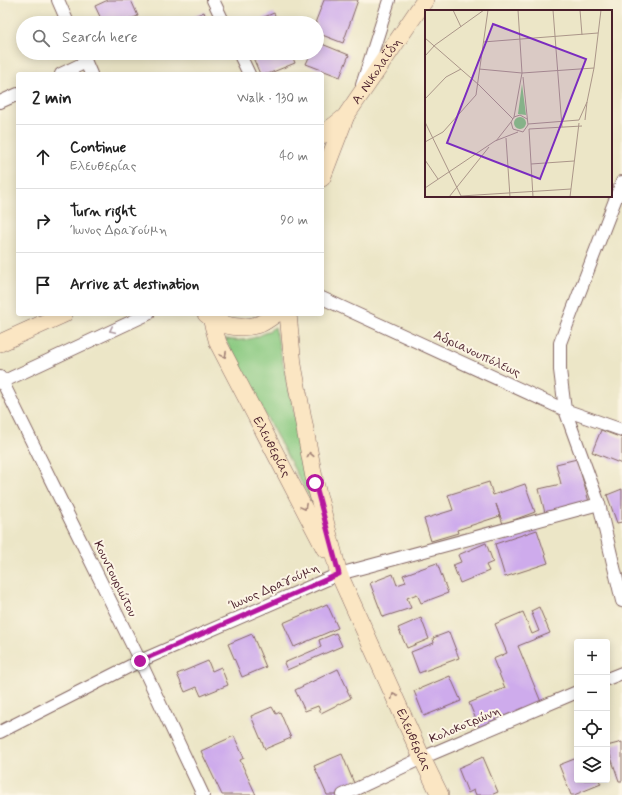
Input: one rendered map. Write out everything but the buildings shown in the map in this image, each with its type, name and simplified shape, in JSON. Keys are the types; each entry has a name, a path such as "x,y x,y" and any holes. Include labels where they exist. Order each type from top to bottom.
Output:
{"street":[{"path":"58,0 65,16"},
{"path":"213,0 221,16"},
{"path":"358,98 389,0"},
{"name":"Α. Νικολαΐδη","path":"324,134 345,118 425,0"},
{"path":"64,72 81,60"},
{"path":"85,60 90,72"},
{"path":"242,60 247,72"},
{"path":"0,102 16,95"},
{"path":"324,173 345,118"},
{"path":"622,182 560,343 560,370 565,410 599,504 622,601"},
{"name":"Αδριανουπόλεως","path":"324,299 565,410 622,430"},
{"path":"0,343 60,316"},
{"path":"1,380 144,316"},
{"path":"208,316 226,326 244,327 261,324 273,316"},
{"name":"Ελευθερίας","path":"208,316 218,343 339,574 440,795"},
{"name":"Ελευθερίας","path":"288,316 293,365 315,483 339,574"},
{"name":"Κουντουριώτου","path":"1,380 140,661 203,795"},
{"name":"Ίωνος Δραγούμη","path":"0,732 140,661 339,574 599,504"},
{"path":"610,678 622,673"},
{"name":"Κολοκοτρώνη","path":"343,795 422,758 574,693"}],"green space":[{"path":"275,327 316,510 225,339 246,340 263,334"}],"route":[{"path":"140,661 339,574 315,483"}]}
